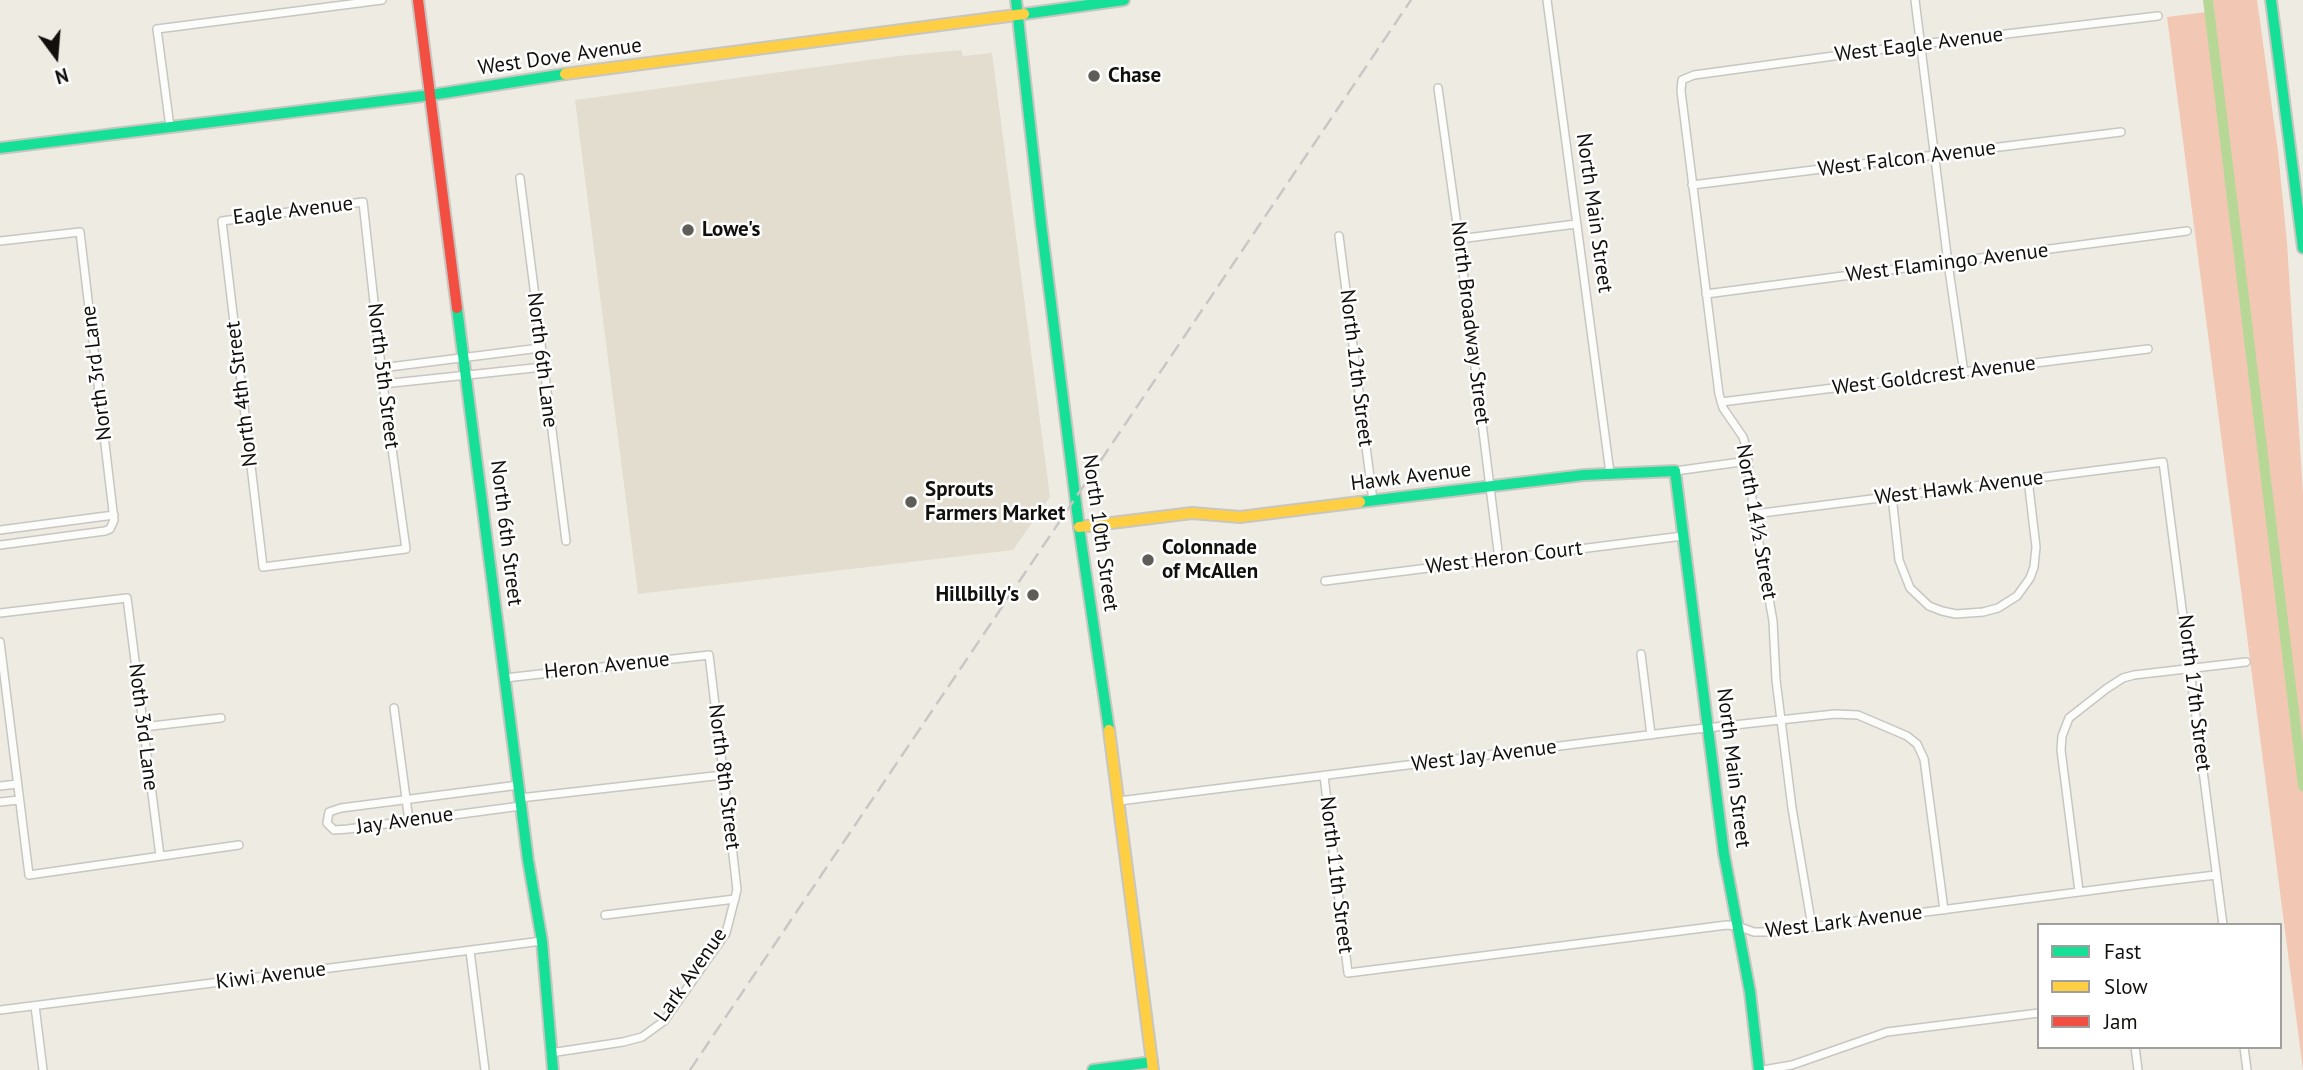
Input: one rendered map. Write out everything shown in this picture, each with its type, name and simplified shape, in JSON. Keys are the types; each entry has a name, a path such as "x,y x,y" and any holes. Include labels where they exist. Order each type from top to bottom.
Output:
{"main road":[{"name":"North 6th Street","path":"418,0 521,802 542,941 553,1070"},
{"name":"North 10th Street","path":"1016,0 1039,212 1079,527 1119,801 1153,1066"},
{"name":"West Dove Avenue","path":"0,148 431,95 543,77 1124,0"},
{"path":"2272,0 2303,248"},
{"name":"Hawk Avenue","path":"1079,527 1192,513 1240,517 1610,473 1675,471"},
{"name":"North Main Street","path":"1675,471 1724,854 1761,1070"},
{"path":"1093,1070 1153,1066"}],"street":[{"path":"170,127 157,29 382,0"},
{"name":"North Main Street","path":"1547,0 1610,473"},
{"path":"1915,0 1964,373"},
{"name":"West Eagle Avenue","path":"1682,80 1694,75 1922,44 2158,16"},
{"name":"North 14½ Street","path":"1682,80 1692,185 1721,402 1743,437 1748,460 1754,514 1773,621 1776,680 1792,808 1812,928"},
{"name":"North Broadway Street","path":"1437,88 1460,239 1499,559"},
{"name":"West Falcon Avenue","path":"1692,185 2121,132"},
{"name":"North 6th Lane","path":"520,178 566,541"},
{"name":"Eagle Avenue","path":"222,221 363,202"},
{"name":"North 5th Street","path":"363,202 383,384 407,549"},
{"name":"North 4th Street","path":"222,221 263,567 407,549"},
{"path":"1460,239 1576,224"},
{"name":"West Flamingo Avenue","path":"1706,294 2187,231"},
{"name":"North 3rd Lane","path":"0,241 80,232 114,515"},
{"name":"North 12th Street","path":"1339,236 1373,501"},
{"path":"381,368 540,348"},
{"name":"West Goldcrest Avenue","path":"1721,402 2148,349"},
{"path":"383,384 543,367"},
{"name":"Hawk Avenue","path":"1675,471 1748,460"},
{"name":"West Hawk Avenue","path":"1754,514 2163,462"},
{"name":"North 17th Street","path":"2163,462 2223,923"},
{"path":"1892,496 1899,560 1910,588 1930,606 1942,611 1956,614 1983,612 1998,608 2017,596 2030,578 2034,567 2036,547 2028,479"},
{"path":"0,530 114,515 113,524 105,531 0,545"},
{"name":"West Heron Court","path":"1325,580 1683,536"},
{"name":"Noth 3rd Lane","path":"0,613 127,598 160,856"},
{"path":"0,642 29,875 239,845"},
{"path":"1641,654 1651,735"},
{"name":"Heron Avenue","path":"505,678 709,655"},
{"name":"North 8th Street","path":"709,655 736,876 735,899"},
{"path":"2079,891 2061,750 2062,736 2069,718 2123,678 2246,662"},
{"path":"394,708 409,821"},
{"name":"West Jay Avenue","path":"1119,801 1651,735 1835,714 1849,715 1867,718 1899,731 1917,744 1921,752 1926,765 1944,910"},
{"path":"143,727 221,718"},
{"name":"Jay Avenue","path":"519,785 341,808 329,812 327,823 329,827 339,830 723,775"},
{"name":"North 11th Street","path":"1324,776 1348,973"},
{"path":"0,786 17,784"},
{"path":"0,802 19,800"},
{"name":"West Lark Avenue","path":"1348,973 1727,925 1754,932 1812,928 2216,875"},
{"path":"604,915 735,899"},
{"name":"Lark Avenue","path":"550,1053 642,1037 664,1021 726,933 735,899"},
{"name":"Kiwi Avenue","path":"0,1010 542,941"},
{"path":"470,951 485,1070"},
{"path":"35,1006 43,1070"},
{"path":"1761,1070 1792,1065 1886,1031 2037,1013"},
{"path":"2135,1049 2138,1070"},
{"path":"2244,1049 2247,1070"}],"shaded area":[{"path":"2213,0 2257,0 2278,151 2287,243 2303,494 2303,1070 2167,17 2214,11"},
{"path":"961,50 963,56 992,53 1050,497 1013,550 638,594 575,100 898,56"}],"waterway":[{"path":"2208,0 2303,786"}],"railway":[{"path":"690,1070 1411,0"}],"traffic: fast":[{"path":"1016,0 1079,527 1109,730"},
{"path":"1024,14 1124,0"},
{"path":"2271,0 2303,248"},
{"path":"0,148 431,95 565,74"},
{"path":"457,308 528,860 542,941 553,1070"},
{"path":"1360,502 1584,475 1675,471 1724,854 1750,992 1759,1070"},
{"path":"1093,1070 1152,1062"}],"traffic: slow":[{"path":"565,74 1024,14"},
{"path":"1079,527 1192,513 1240,517 1360,502"},
{"path":"1109,730 1153,1070"}],"traffic: jam":[{"path":"418,0 457,308"}],"place":[{"name":"Chase","path":"1094,76"},
{"name":"Lowe's","path":"688,230"},
{"name":"Sprouts Farmers Market","path":"911,502"},
{"name":"Colonnade of McAllen","path":"1148,560"},
{"name":"Hillbilly's","path":"1033,595"}]}
